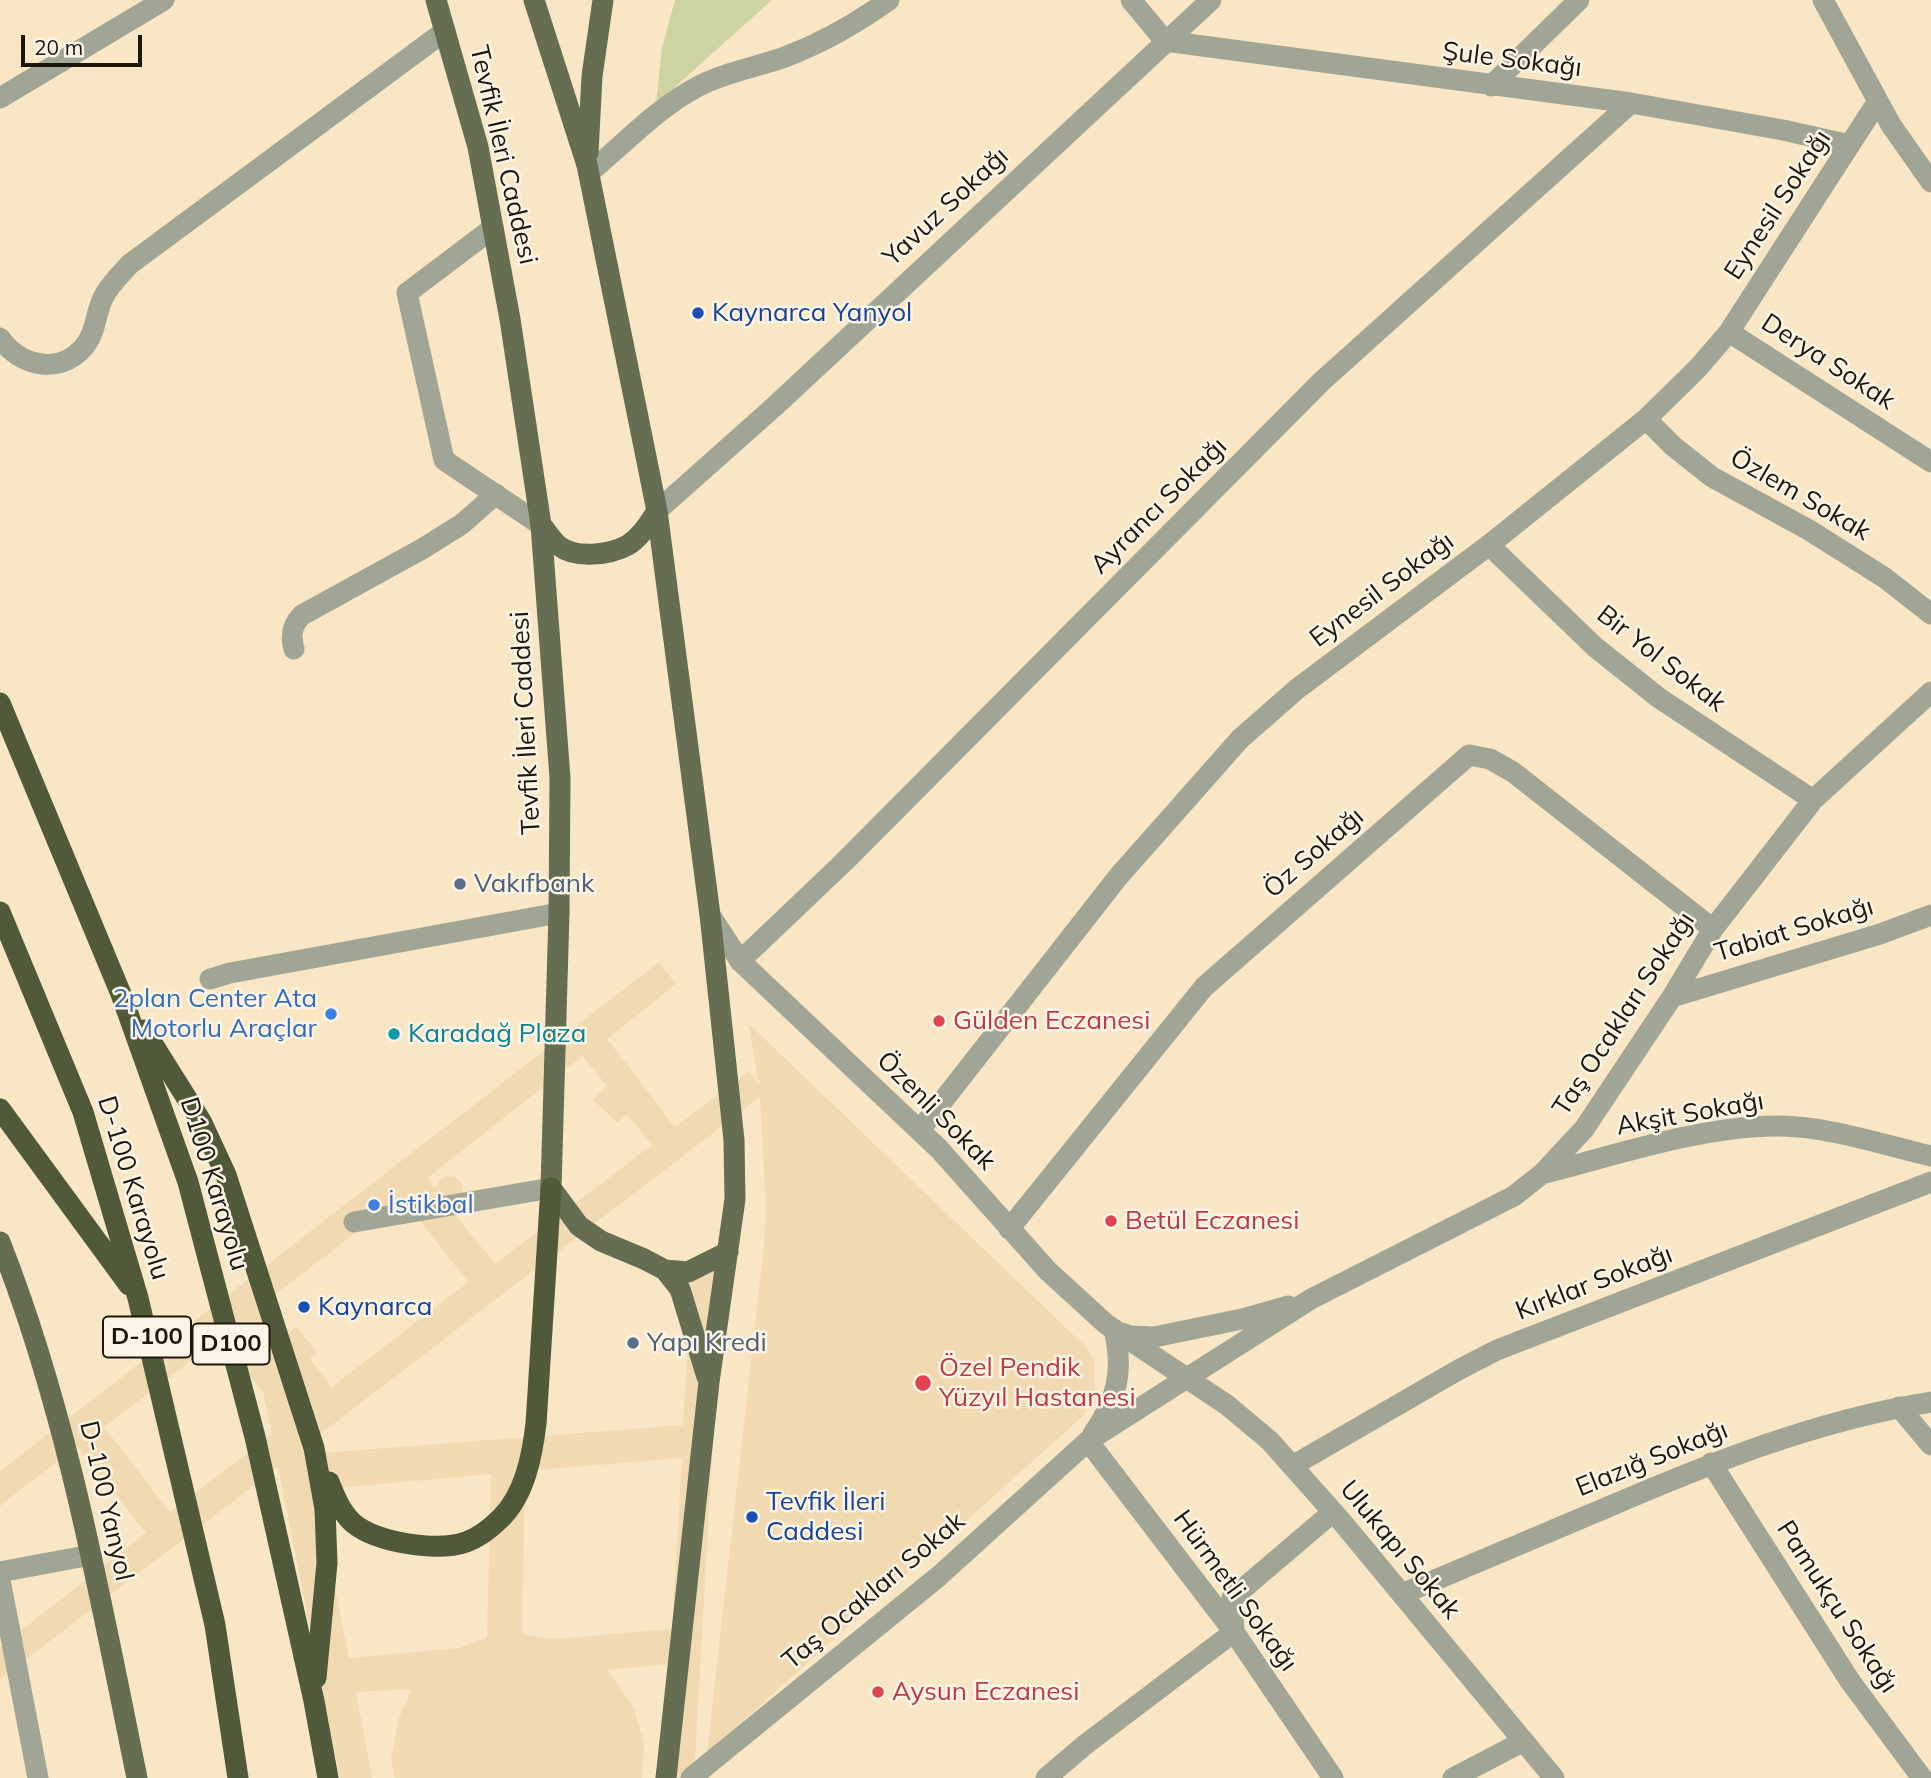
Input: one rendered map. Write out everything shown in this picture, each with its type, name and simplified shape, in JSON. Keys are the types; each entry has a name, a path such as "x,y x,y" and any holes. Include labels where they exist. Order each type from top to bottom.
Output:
{"highway":[{"name":"D100 Karayolu","path":"0,703 121,994 188,1182 255,1437 314,1701"},
{"name":"D-100 Karayolu","path":"0,912 83,1112 138,1298 215,1625 238,1778"},
{"path":"121,994 201,1121 226,1175 314,1448 338,1504 354,1523 373,1535 432,1546 464,1543 484,1533 504,1516 520,1487 532,1457 537,1424 551,1188"},
{"path":"0,1109 138,1298"},
{"path":"314,1448 325,1509 327,1563 314,1701 328,1778"}],"main road":[{"name":"Tevfik İleri Caddesi","path":"436,0 478,146 510,319 541,525 560,778 551,1188"},
{"path":"534,0 588,169 657,511 710,915 734,1140 735,1199 709,1382 666,1778"},
{"path":"588,169 592,76 603,0"},
{"path":"541,525 558,546 575,554 607,553 628,544 642,532 657,511"},
{"path":"551,1188 579,1226 601,1241 665,1270 688,1272 728,1252"},
{"name":"D-100 Yanyol","path":"0,1244 56,1410 91,1555 137,1778"},
{"path":"665,1270 680,1289 709,1382"}],"street":[{"path":"0,98 164,0"},
{"path":"588,169 669,104 698,87 785,57 824,40 866,17 889,0"},
{"path":"1131,0 1165,41"},
{"name":"Yavuz Sokağı","path":"657,511 775,406 1211,0"},
{"path":"1491,86 1579,0"},
{"path":"1823,0 1878,101 1909,153 1931,182"},
{"path":"0,338 16,356 44,365 58,363 82,350 92,333 106,291 130,264 445,31"},
{"name":"Şule Sokağı","path":"1165,41 1631,103 1783,130 1850,145"},
{"name":"Eynesil Sokağı","path":"920,1130 1118,877 1240,738 1297,689 1489,545 1646,419 1698,368 1729,332 1878,101"},
{"name":"Ayrancı Sokağı","path":"740,961 844,862 1321,382 1631,103"},
{"path":"493,228 407,293 444,460 541,525"},
{"name":"Derya Sokak","path":"1729,332 1931,462"},
{"name":"Özlem Sokak","path":"1646,419 1673,446 1712,477 1809,530 1885,578 1931,614"},
{"path":"294,649 292,630 303,615 452,531 496,494"},
{"name":"Bir Yol Sokak","path":"1489,545 1595,647 1659,698 1813,800"},
{"name":"Taş Ocakları Sokağı","path":"1311,1299 1514,1196 1543,1174 1584,1129 1713,929 1813,800 1931,692"},
{"name":"Öz Sokağı","path":"1010,1229 1204,987 1469,755 1490,759 1513,772 1713,929"},
{"path":"210,979 230,973 559,913"},
{"name":"Özenli Sokak","path":"710,915 740,961 920,1130 1074,1297 1186,1377"},
{"name":"Tabiat Sokağı","path":"1672,996 1881,934 1931,915"},
{"name":"Akşit Sokağı","path":"1543,1174 1664,1143 1754,1127 1809,1128 1931,1156"},
{"name":"Kırklar Sokağı","path":"1292,1466 1497,1350 1931,1182"},
{"path":"354,1222 551,1188"},
{"path":"1088,1441 1108,1412 1115,1390 1121,1332 1154,1337 1198,1329 1311,1299"},
{"path":"1088,1441 1311,1299"},
{"name":"Ulukapı Sokak","path":"1186,1377 1248,1421 1292,1466 1554,1778"},
{"name":"Elazığ Sokağı","path":"1402,1594 1711,1463 1791,1434 1899,1407 1931,1402"},
{"path":"1899,1407 1931,1445"},
{"name":"Hürmetli Sokağı","path":"1088,1441 1234,1632 1333,1778"},
{"name":"Taş Ocakları Sokak","path":"691,1778 939,1576 1088,1441"},
{"name":"Pamukçu Sokağı","path":"1711,1463 1850,1681 1922,1778"},
{"path":"1046,1778 1086,1744 1234,1632 1232,1598 1333,1512"},
{"path":"0,1572 91,1555"},
{"path":"0,1580 38,1778"},
{"path":"1453,1778 1524,1741"}],"shaded area":[{"path":"659,962 676,984 607,1039 675,1127 749,1071 759,1085 748,1023 1087,1348 1094,1361 1095,1390 1083,1416 707,1753 764,1245 766,1208 760,1097 306,1445 308,1454 683,1425 693,1260 723,1262 694,1778 664,1778 670,1664 607,1670 633,1706 644,1744 642,1778 395,1778 391,1759 399,1718 412,1689 356,1692 372,1778 340,1778 278,1467 0,1679 0,1647 146,1533 77,1446 0,1506 0,1471","holes":["583,1056 606,1085 593,1100 618,1123 627,1114 652,1145 495,1264 448,1205 463,1196 462,1183 455,1177 447,1176 439,1180 435,1188 427,1178","402,1198 468,1282 332,1387 310,1358 317,1353 296,1326 290,1332 282,1322 277,1298 270,1298","231,1330 253,1356 241,1365 263,1392 272,1434 170,1512 104,1427","682,1458 672,1629 554,1639 522,1634 525,1471","491,1474 487,1638 459,1648 349,1658 315,1490"]}],"green space":[{"path":"675,0 772,0 656,104 662,48"}],"place":[{"name":"Kaynarca Yanyol","path":"698,313"},
{"name":"Vakıfbank","path":"460,884"},
{"name":"2plan Center Ata Motorlu Araçlar","path":"331,1014"},
{"name":"Gülden Eczanesi","path":"939,1021"},
{"name":"Karadağ Plaza","path":"394,1034"},
{"name":"İstikbal","path":"374,1205"},
{"name":"Betül Eczanesi","path":"1111,1221"},
{"name":"Kaynarca","path":"304,1307"},
{"name":"Yapı Kredi","path":"633,1343"},
{"name":"Özel Pendik Yüzyıl Hastanesi","path":"923,1383"},
{"name":"Tevfik İleri Caddesi","path":"752,1517"},
{"name":"Aysun Eczanesi","path":"878,1692"}]}
